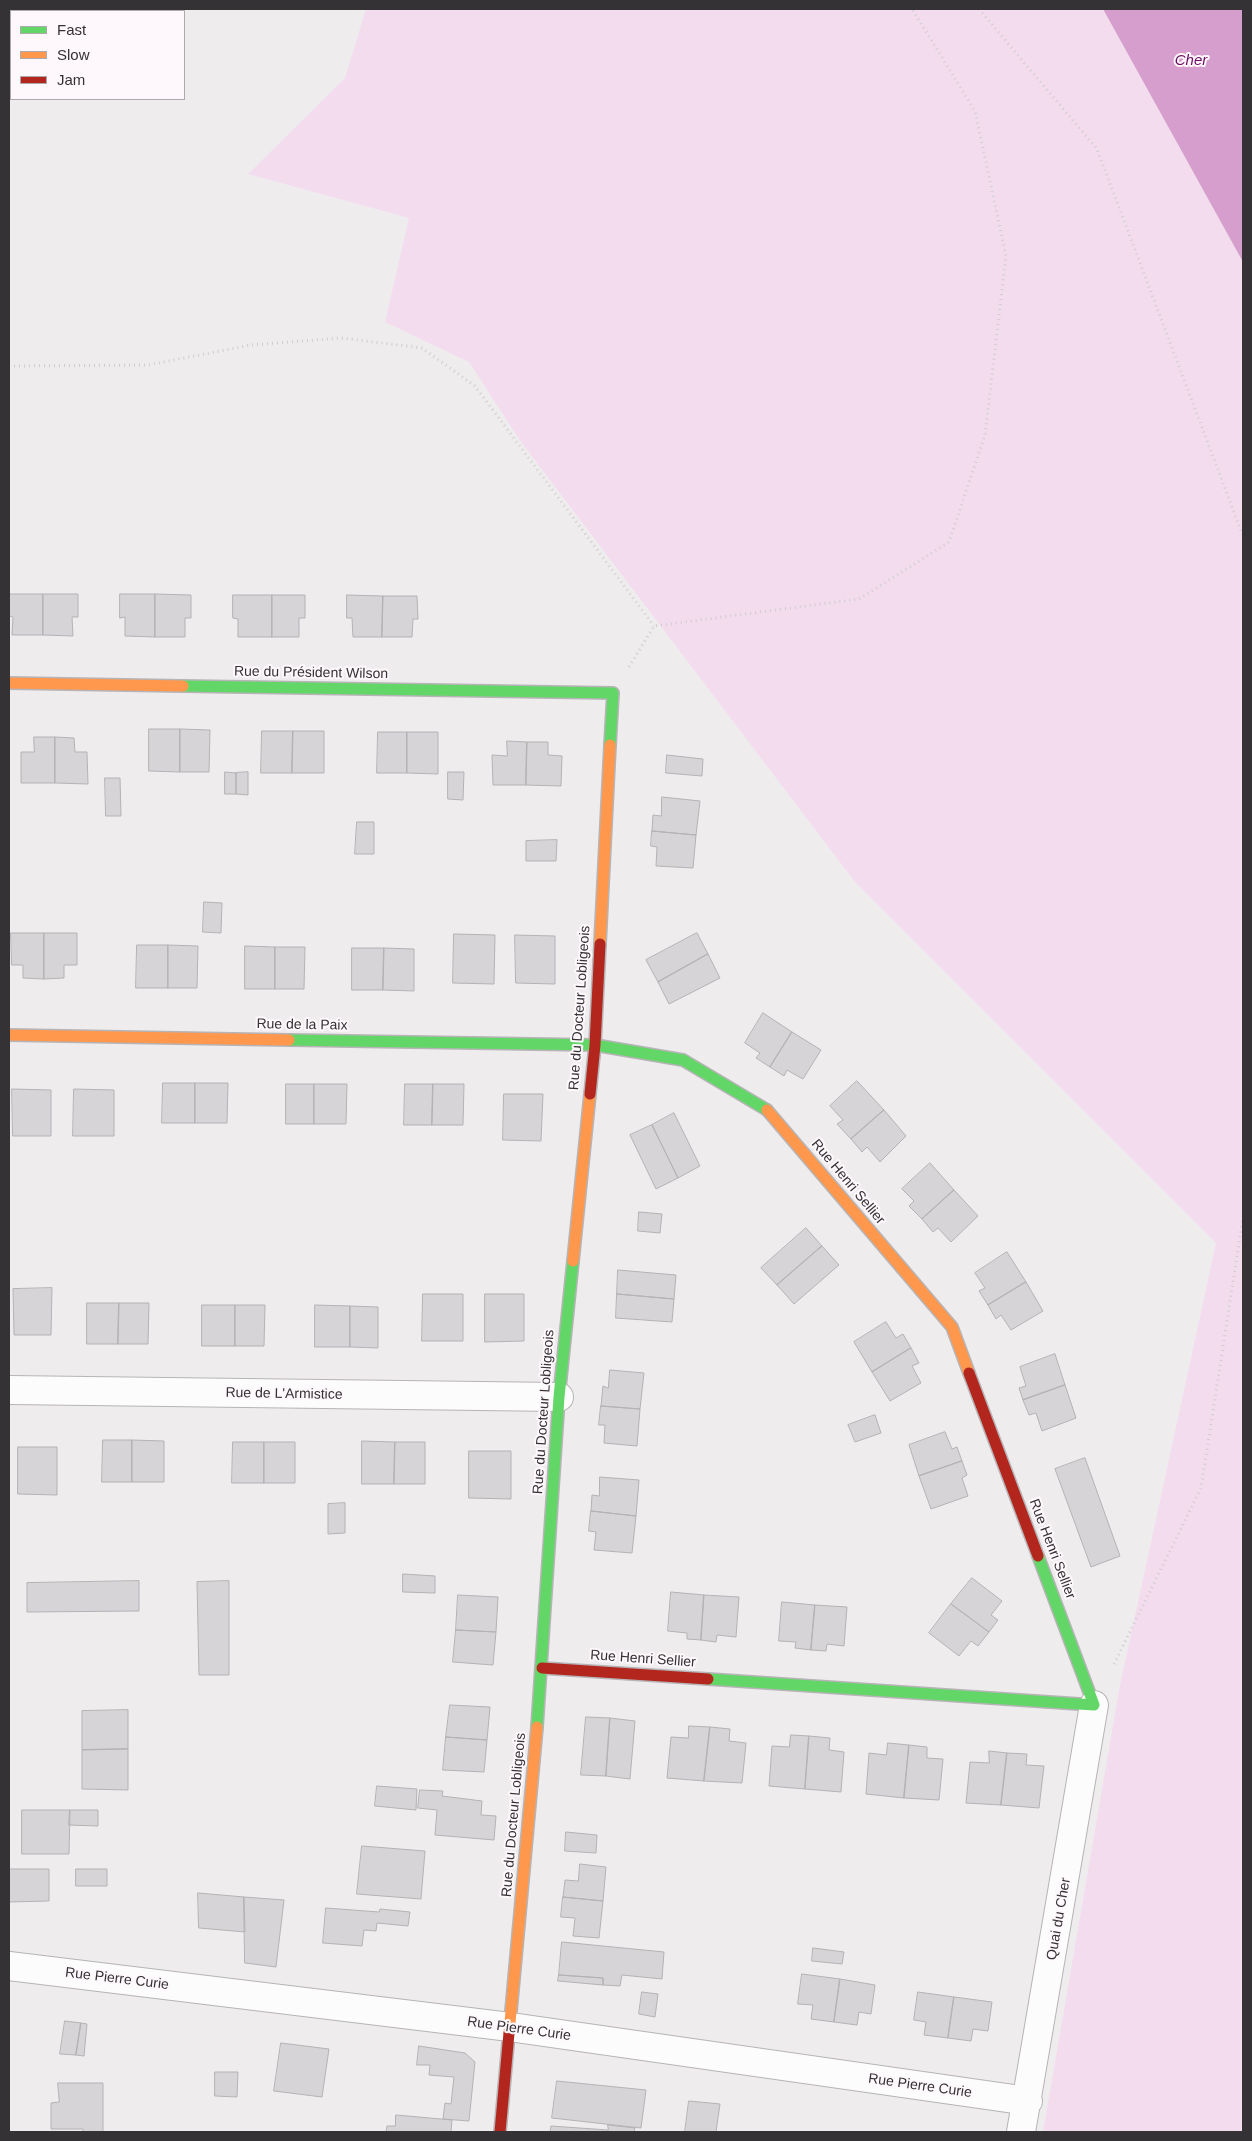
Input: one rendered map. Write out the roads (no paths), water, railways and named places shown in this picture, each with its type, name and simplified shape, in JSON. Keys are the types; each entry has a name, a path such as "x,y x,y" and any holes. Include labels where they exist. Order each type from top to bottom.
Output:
{"street":[{"name":"Rue du Président Wilson","path":"9,683 613,693"},
{"name":"Rue du Docteur Lobligeois","path":"500,2132 542,1668 558,1397 595,1045 613,693"},
{"name":"Rue de la Paix","path":"9,1035 595,1045"},
{"name":"Rue Henri Sellier","path":"542,1668 1094,1705 952,1327 768,1111 683,1060 595,1045"},
{"name":"Rue de L'Armistice","path":"9,1390 558,1397"},
{"name":"Quai du Cher","path":"1021,2132 1028,2101 1094,1705"},
{"name":"Rue Pierre Curie","path":"9,1966 510,2027 1028,2101"}],"water":[{"name":"Cher","path":"1103,9 1243,9 1243,262"}]}
